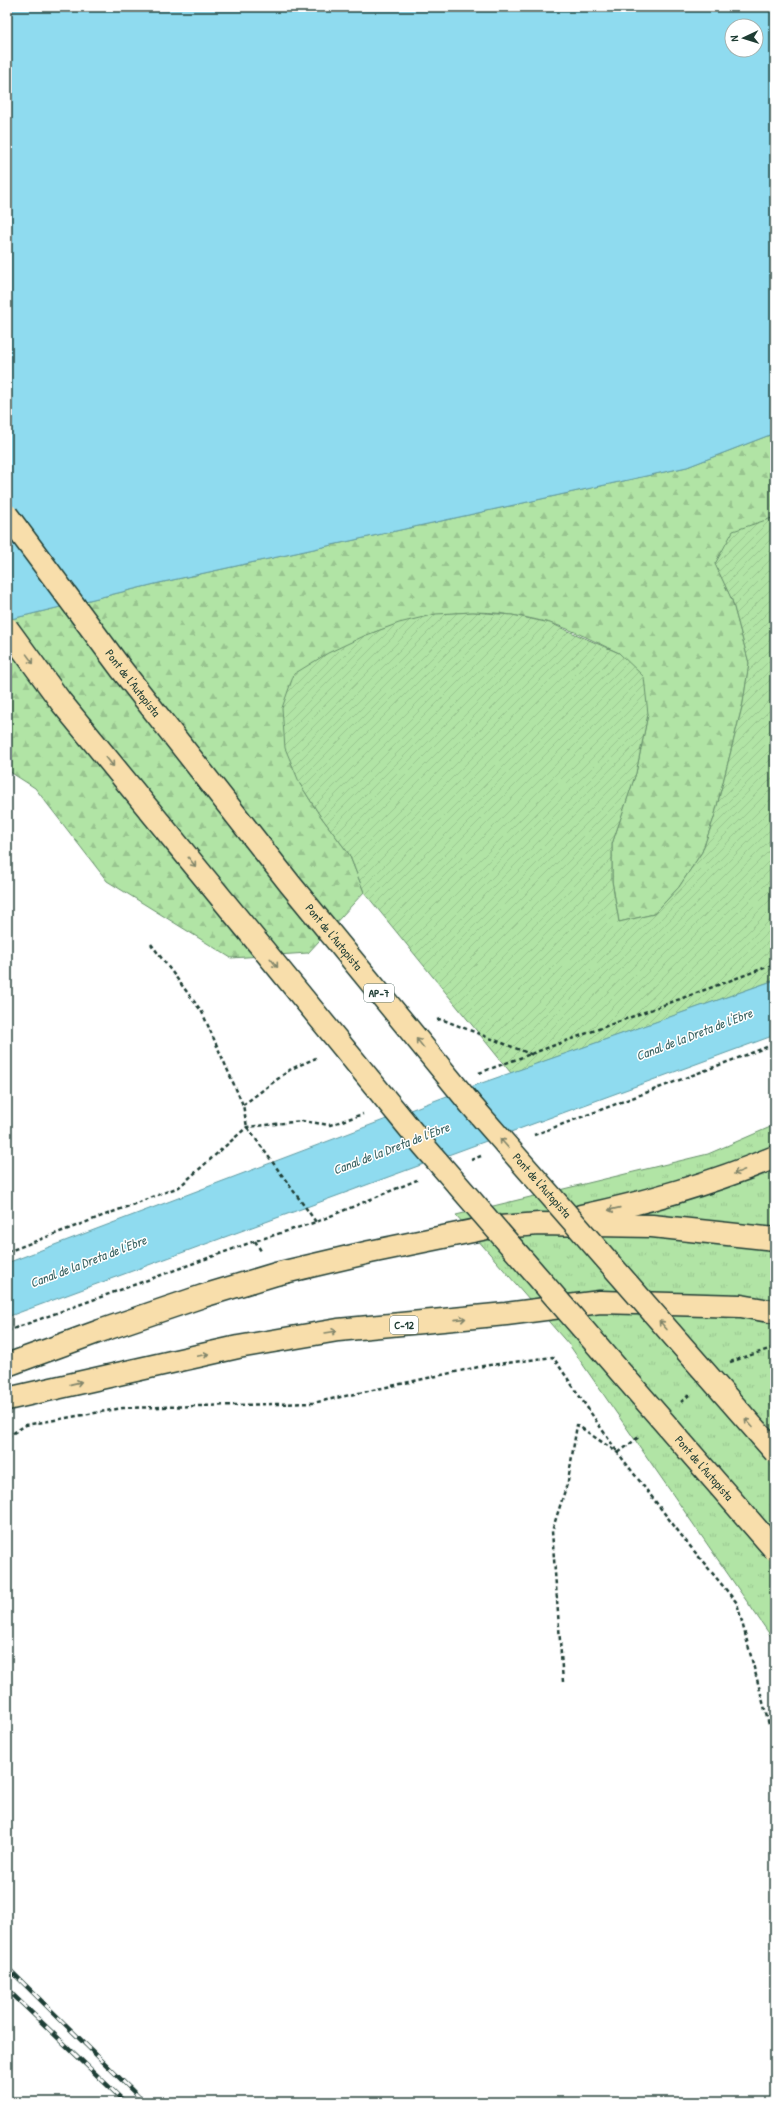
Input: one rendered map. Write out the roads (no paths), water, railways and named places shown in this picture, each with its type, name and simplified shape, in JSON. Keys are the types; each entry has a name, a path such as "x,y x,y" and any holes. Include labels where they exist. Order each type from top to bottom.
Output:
{"main road":[{"name":"Pont de l'Autopista","path":"7,515 146,702 285,877 456,1088 775,1452"},
{"name":"Pont de l'Autopista","path":"7,628 61,702 424,1146 775,1550"},
{"path":"539,1224 604,1211 687,1190 728,1176 775,1157"},
{"path":"7,1365 203,1296 282,1273 487,1228 539,1224 652,1226 775,1239"},
{"name":"C-12","path":"7,1399 238,1347 338,1330 490,1316 600,1302 741,1306 775,1312"}],"water":[{"path":"7,7 775,7 775,433 687,467 159,583 7,620"},
{"name":"Canal de la Dreta de l'Ebre","path":"775,980 775,1035 7,1317 7,1263 476,1085"}],"railway":[{"path":"7,1967 144,2102"},
{"path":"7,1989 125,2102"}]}
